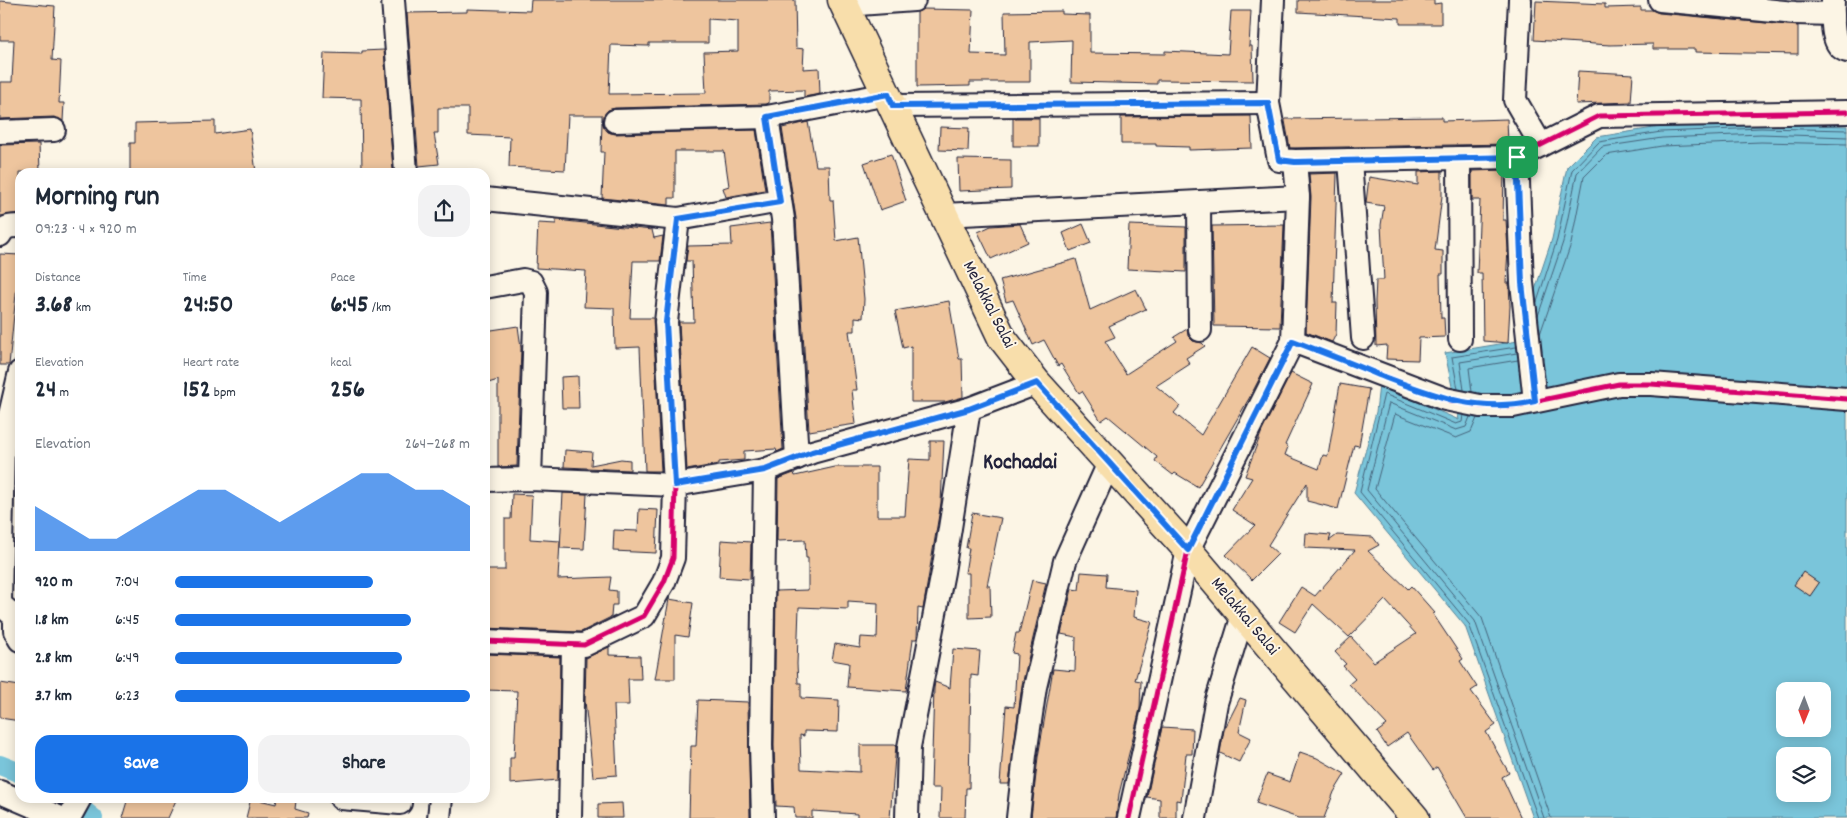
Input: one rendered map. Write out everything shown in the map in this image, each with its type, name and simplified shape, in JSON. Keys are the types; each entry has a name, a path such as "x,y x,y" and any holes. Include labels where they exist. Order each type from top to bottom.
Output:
{"main road":[{"name":"Melakkal Salai","path":"844,3 1002,338 1037,383 1188,550 1415,818"}],"street":[{"path":"393,0 406,168"},
{"path":"844,3 914,0"},
{"path":"1274,0 1268,103 1279,160 1295,162 1517,157 1599,116 1847,112"},
{"path":"1520,0 1515,100 1540,145"},
{"path":"1660,0 1795,13 1833,7 1834,38 1843,50 1847,51"},
{"path":"615,121 767,117 890,100 1268,103"},
{"path":"767,117 783,219 797,458"},
{"path":"0,132 54,130"},
{"path":"1517,157 1522,283 1535,401"},
{"path":"1458,158 1460,339"},
{"path":"1350,160 1362,338"},
{"path":"1128,818 1188,550 1293,341 1298,197 1295,162"},
{"path":"943,215 1298,197"},
{"path":"490,200 678,219 780,202"},
{"path":"1199,203 1200,330"},
{"path":"490,641 584,645 644,616 664,582 672,558 675,485 666,322 678,219"},
{"path":"0,235 3,229 15,226"},
{"path":"490,286 523,280 531,282 536,292 530,478"},
{"path":"1293,341 1445,399 1480,406 1513,406 1619,384 1651,384 1847,399"},
{"path":"0,372 15,374"},
{"path":"490,480 530,478 675,485 765,470 797,458 969,409 1037,383"},
{"path":"907,818 909,747 943,572 969,409"},
{"path":"15,414 0,604 15,617 15,631"},
{"path":"1018,818 1024,755 1035,687 1065,561 1109,463"},
{"path":"762,818 761,745 765,470"},
{"path":"1195,818 1216,703 1243,615"},
{"path":"570,818 572,645"},
{"path":"0,792 15,797"},
{"path":"34,803 64,813"},
{"path":"439,818 440,803"}],"water":[{"path":"1761,123 1847,126 1847,818 1533,818 1465,626 1354,493 1376,412 1379,385 1459,420 1445,353 1518,341 1552,239 1567,167 1597,137 1660,127"}],"building":[{"path":"531,0 795,0 796,48 804,49 803,69 819,68 820,94 804,97 804,90 769,91 769,103 766,104 615,108 608,110 602,121 602,115 568,115 565,170 509,167 510,137 468,135 468,108 438,108 438,133 434,133 439,164 419,166 407,13 467,12 467,9 530,11","holes":["708,19 738,21 738,51 704,52 706,93 609,94 611,45 649,46 649,43 708,43"]},
{"path":"1298,0 1434,0 1434,4 1441,3 1441,24 1400,24 1400,18 1298,12"},
{"path":"0,1 55,6 52,60 61,61 59,103 64,103 63,121 54,117 0,119 0,82 12,82 14,40 0,40"},
{"path":"1536,1 1605,4 1605,8 1641,7 1641,10 1652,10 1659,13 1798,26 1798,54 1695,52 1695,49 1653,49 1653,44 1610,45 1534,40"},
{"path":"923,9 973,10 971,54 1005,55 1004,12 1062,11 1062,14 1090,15 1090,53 1165,54 1165,51 1228,54 1231,11 1251,11 1249,46 1252,46 1253,81 1157,80 1157,84 1071,82 1072,40 1030,42 1030,82 970,82 970,86 917,87 917,12"},
{"path":"384,50 393,168 362,168 361,99 322,98 324,53 362,54 362,51"},
{"path":"1578,71 1633,74 1631,102 1576,104"},
{"path":"1251,116 1252,148 1189,150 1189,147 1156,146 1156,144 1121,144 1121,117"},
{"path":"1442,117 1442,121 1507,119 1508,144 1290,148 1285,121 1285,119"},
{"path":"1013,118 1039,118 1039,146 1013,146"},
{"path":"215,121 215,134 250,129 255,168 130,168 130,143 135,143 135,123"},
{"path":"602,122 608,132 615,134 756,130 765,190 726,197 723,188 729,186 724,151 675,151 675,198 669,198 669,205 602,198 604,152 601,152"},
{"path":"808,122 816,166 829,166 830,200 833,200 836,241 858,237 864,299 863,318 855,317 855,331 849,331 857,390 852,390 856,424 809,431 796,218 782,128"},
{"path":"940,127 969,128 968,151 939,150"},
{"path":"39,144 40,168 15,168 15,214 0,216 0,145"},
{"path":"891,154 906,201 880,210 864,163"},
{"path":"958,159 1011,160 1011,189 959,191"},
{"path":"1504,170 1503,220 1506,220 1508,249 1506,283 1509,283 1510,306 1508,343 1483,341 1482,273 1477,273 1480,200 1472,200 1472,171"},
{"path":"1442,171 1442,196 1435,250 1443,251 1443,274 1440,274 1441,318 1444,318 1445,337 1419,338 1418,360 1386,359 1387,345 1376,346 1375,301 1376,280 1384,280 1381,225 1384,206 1366,203 1369,177 1418,185 1418,172"},
{"path":"1337,173 1333,303 1337,303 1336,334 1332,342 1306,332 1311,197 1309,174"},
{"path":"556,220 652,230 654,238 663,236 660,261 633,261 630,318 653,318 661,471 645,471 640,347 615,348 614,308 584,307 586,271 536,268 538,223 556,224"},
{"path":"770,223 783,449 777,452 776,449 744,451 744,460 719,462 719,464 687,470 679,322 694,322 692,261 686,261 688,246 732,245 731,228"},
{"path":"1020,224 1028,242 991,259 978,232 991,226"},
{"path":"1083,224 1091,243 1070,251 1063,233"},
{"path":"1129,225 1186,227 1186,272 1127,269"},
{"path":"1284,225 1280,327 1214,326 1212,226"},
{"path":"0,254 15,255 15,304 9,365 0,365"},
{"path":"1076,259 1090,310 1136,289 1146,309 1109,326 1115,337 1105,341 1126,374 1177,341 1174,337 1187,329 1188,336 1193,341 1202,343 1205,346 1186,358 1190,364 1156,386 1180,406 1174,413 1201,435 1252,347 1270,358 1198,487 1175,473 1173,475 1155,461 1157,457 1108,416 1101,421 1082,391 1079,393 1061,364 1058,366 1044,340 1033,345 1013,300 1006,302 1000,280"},
{"path":"949,301 959,359 962,359 963,397 945,402 911,402 911,346 903,348 895,311"},
{"path":"518,326 521,348 517,466 498,467 498,380 490,382 490,330"},
{"path":"1291,373 1313,384 1285,445 1288,447 1285,455 1319,469 1323,455 1328,456 1340,384 1369,389 1359,446 1354,445 1338,509 1307,501 1307,483 1268,545 1278,554 1252,580 1226,555 1255,525 1232,510 1252,478 1245,476 1262,431"},
{"path":"578,376 579,408 562,408 561,377"},
{"path":"930,441 944,441 941,503 923,609 918,608 917,639 913,639 906,691 847,687 849,663 832,660 835,644 860,648 861,637 877,638 878,603 848,601 848,609 799,607 797,664 798,683 801,683 801,698 839,700 838,732 804,731 804,736 800,735 801,769 860,772 860,745 896,745 890,818 857,818 857,814 812,811 812,818 795,818 794,807 776,806 774,745 776,591 808,590 808,558 806,558 805,540 777,541 778,479 794,473 795,476 835,467 877,467 877,516 905,516 909,459 930,460"},
{"path":"565,450 592,452 591,465 621,459 630,460 630,470 564,467"},
{"path":"563,493 587,494 584,549 560,548"},
{"path":"512,494 532,495 530,539 560,541 558,579 611,577 609,590 617,591 617,605 612,605 611,617 581,632 490,628 490,570 505,570 505,519 511,519"},
{"path":"639,509 658,510 656,553 613,551 614,530 638,531"},
{"path":"972,513 1001,518 987,586 990,586 991,617 969,618 969,573 965,573 969,548 966,548"},
{"path":"1306,533 1331,535 1329,541 1337,535 1373,537 1379,545 1368,551 1408,589 1411,586 1435,613 1433,614 1463,659 1460,661 1477,687 1471,691 1496,725 1486,732 1509,773 1502,777 1521,818 1467,818 1437,767 1433,770 1407,733 1387,747 1377,732 1387,725 1349,684 1355,679 1343,666 1346,664 1335,652 1351,637 1374,662 1416,634 1385,600 1349,637 1313,604 1295,632 1279,622 1301,587 1315,596 1355,550 1305,548"},
{"path":"721,540 751,542 750,579 719,577"},
{"path":"1081,572 1107,574 1106,587 1136,590 1134,617 1152,622 1135,680 1141,681 1140,709 1119,794 1116,818 1031,818 1038,757 1053,669 1075,671 1076,637 1061,634 1072,589 1079,590"},
{"path":"1803,572 1819,583 1810,596 1794,585"},
{"path":"1032,580 1046,583 1022,685 1009,784 1000,784 1006,706 1014,707 1017,654 1012,653"},
{"path":"669,599 693,603 688,637 675,635 675,679 655,679"},
{"path":"609,647 609,655 640,656 641,679 628,679 629,705 614,705 617,775 593,777 585,701 586,658"},
{"path":"953,649 980,651 978,676 971,675 969,788 966,788 965,818 940,818 941,788 931,788 934,688 935,682 950,688"},
{"path":"490,654 560,657 558,780 510,784 510,758 514,758 517,691 490,690"},
{"path":"0,683 15,685 15,720 0,718"},
{"path":"1240,698 1246,700 1239,732 1251,738 1239,762 1220,753 1224,730"},
{"path":"698,700 748,702 750,818 689,818 691,746 696,746"},
{"path":"1162,727 1193,729 1192,754 1186,754 1181,801 1176,800 1176,818 1160,818 1160,799 1147,797"},
{"path":"1300,752 1317,758 1345,774 1334,792 1324,818 1298,818 1256,803 1267,774 1290,782"},
{"path":"126,803 175,803 168,818 122,818"},
{"path":"250,803 296,803 295,809 308,813 307,818 246,818"},
{"path":"622,803 623,818 598,818 598,804"}],"waterway":[{"path":"0,765 15,771"},
{"path":"74,803 93,818"}],"cycle path":[{"path":"1535,401 1522,283 1517,157 1599,116 1847,112"},
{"path":"1129,818 1188,550 1293,341 1445,399 1480,406 1513,406 1619,384 1651,384 1847,399"},
{"path":"490,641 584,645 644,616 664,582 673,558 675,485 765,470 812,452 969,409 1037,383"}],"district":[{"name":"Kochadai","path":"1020,463"}],"route":[{"path":"888,94 893,106 1268,103 1279,160 1295,162 1517,157 1522,283 1535,401 1513,406 1480,406 1445,399 1293,341 1188,550 1037,383 969,409 812,452 765,470 675,485 666,322 678,219 780,202 767,117 888,94"}]}
